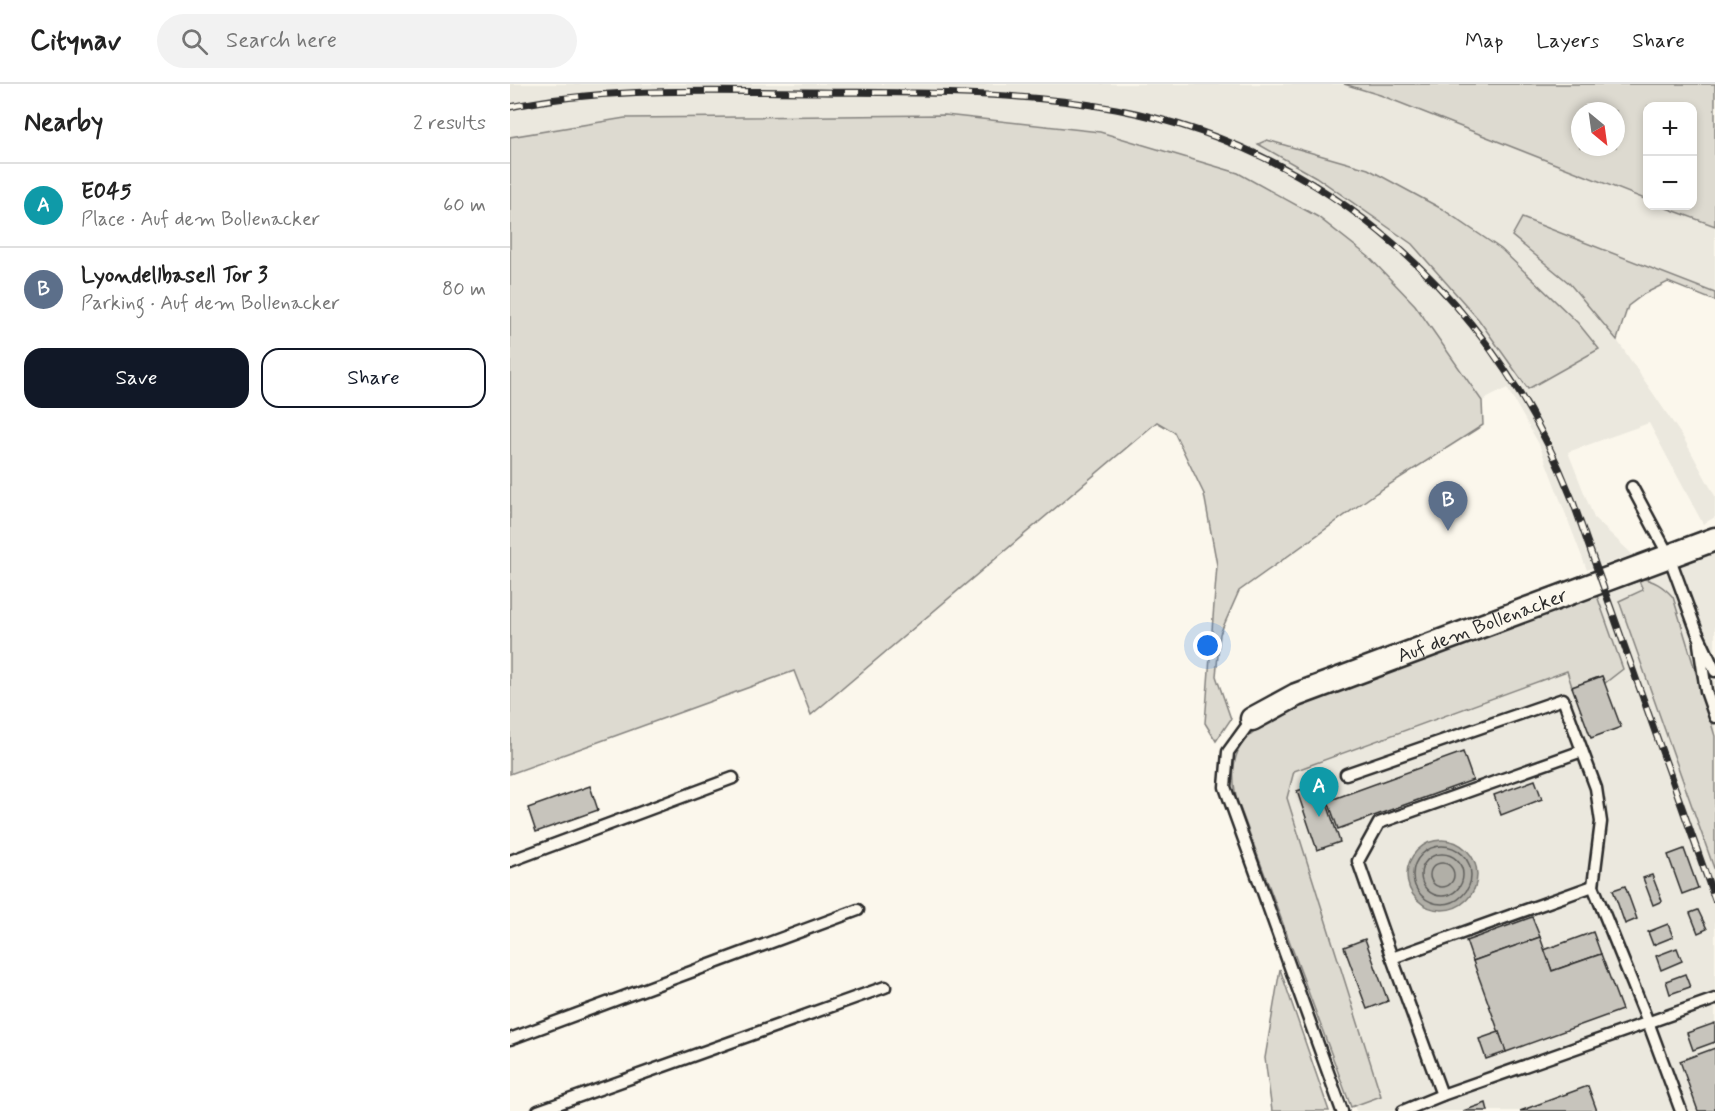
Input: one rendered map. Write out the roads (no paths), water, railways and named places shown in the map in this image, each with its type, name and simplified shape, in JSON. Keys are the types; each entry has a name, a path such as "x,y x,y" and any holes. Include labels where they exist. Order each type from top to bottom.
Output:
{"street":[{"name":"Auf dem Bollenacker","path":"1252,719 1296,695 1715,539"}],"lane":[{"path":"1632,487 1669,556 1697,632 1715,671"},
{"path":"1697,632 1706,692 1715,717"},
{"path":"1346,774 1563,699 1596,788 1601,822 1593,886 1681,1111"},
{"path":"1252,719 1228,752 1226,787 1342,1111"},
{"path":"1442,1095 1358,861 1379,823 1582,751"},
{"path":"510,861 733,778"},
{"path":"1392,958 1593,886"},
{"path":"510,1040 858,910"},
{"path":"538,1111 885,987"},
{"path":"1403,1111 1442,1095 1715,999"}],"water":[{"path":"1442,840 1455,843 1467,850 1474,862 1477,875 1474,888 1467,900 1455,907 1442,910 1429,907 1417,900 1410,888 1407,875 1410,862 1417,850 1429,843"}],"railway":[{"path":"510,107 548,100 625,93 742,91 931,93 1005,96 1079,103 1116,109 1194,129 1266,159 1333,198 1395,244 1449,299 1498,359 1539,427 1572,499 1715,900"}],"place":[{"name":"Lyondellbasell Tor 3","path":"1448,531"},
{"name":"E045","path":"1319,817"}]}
